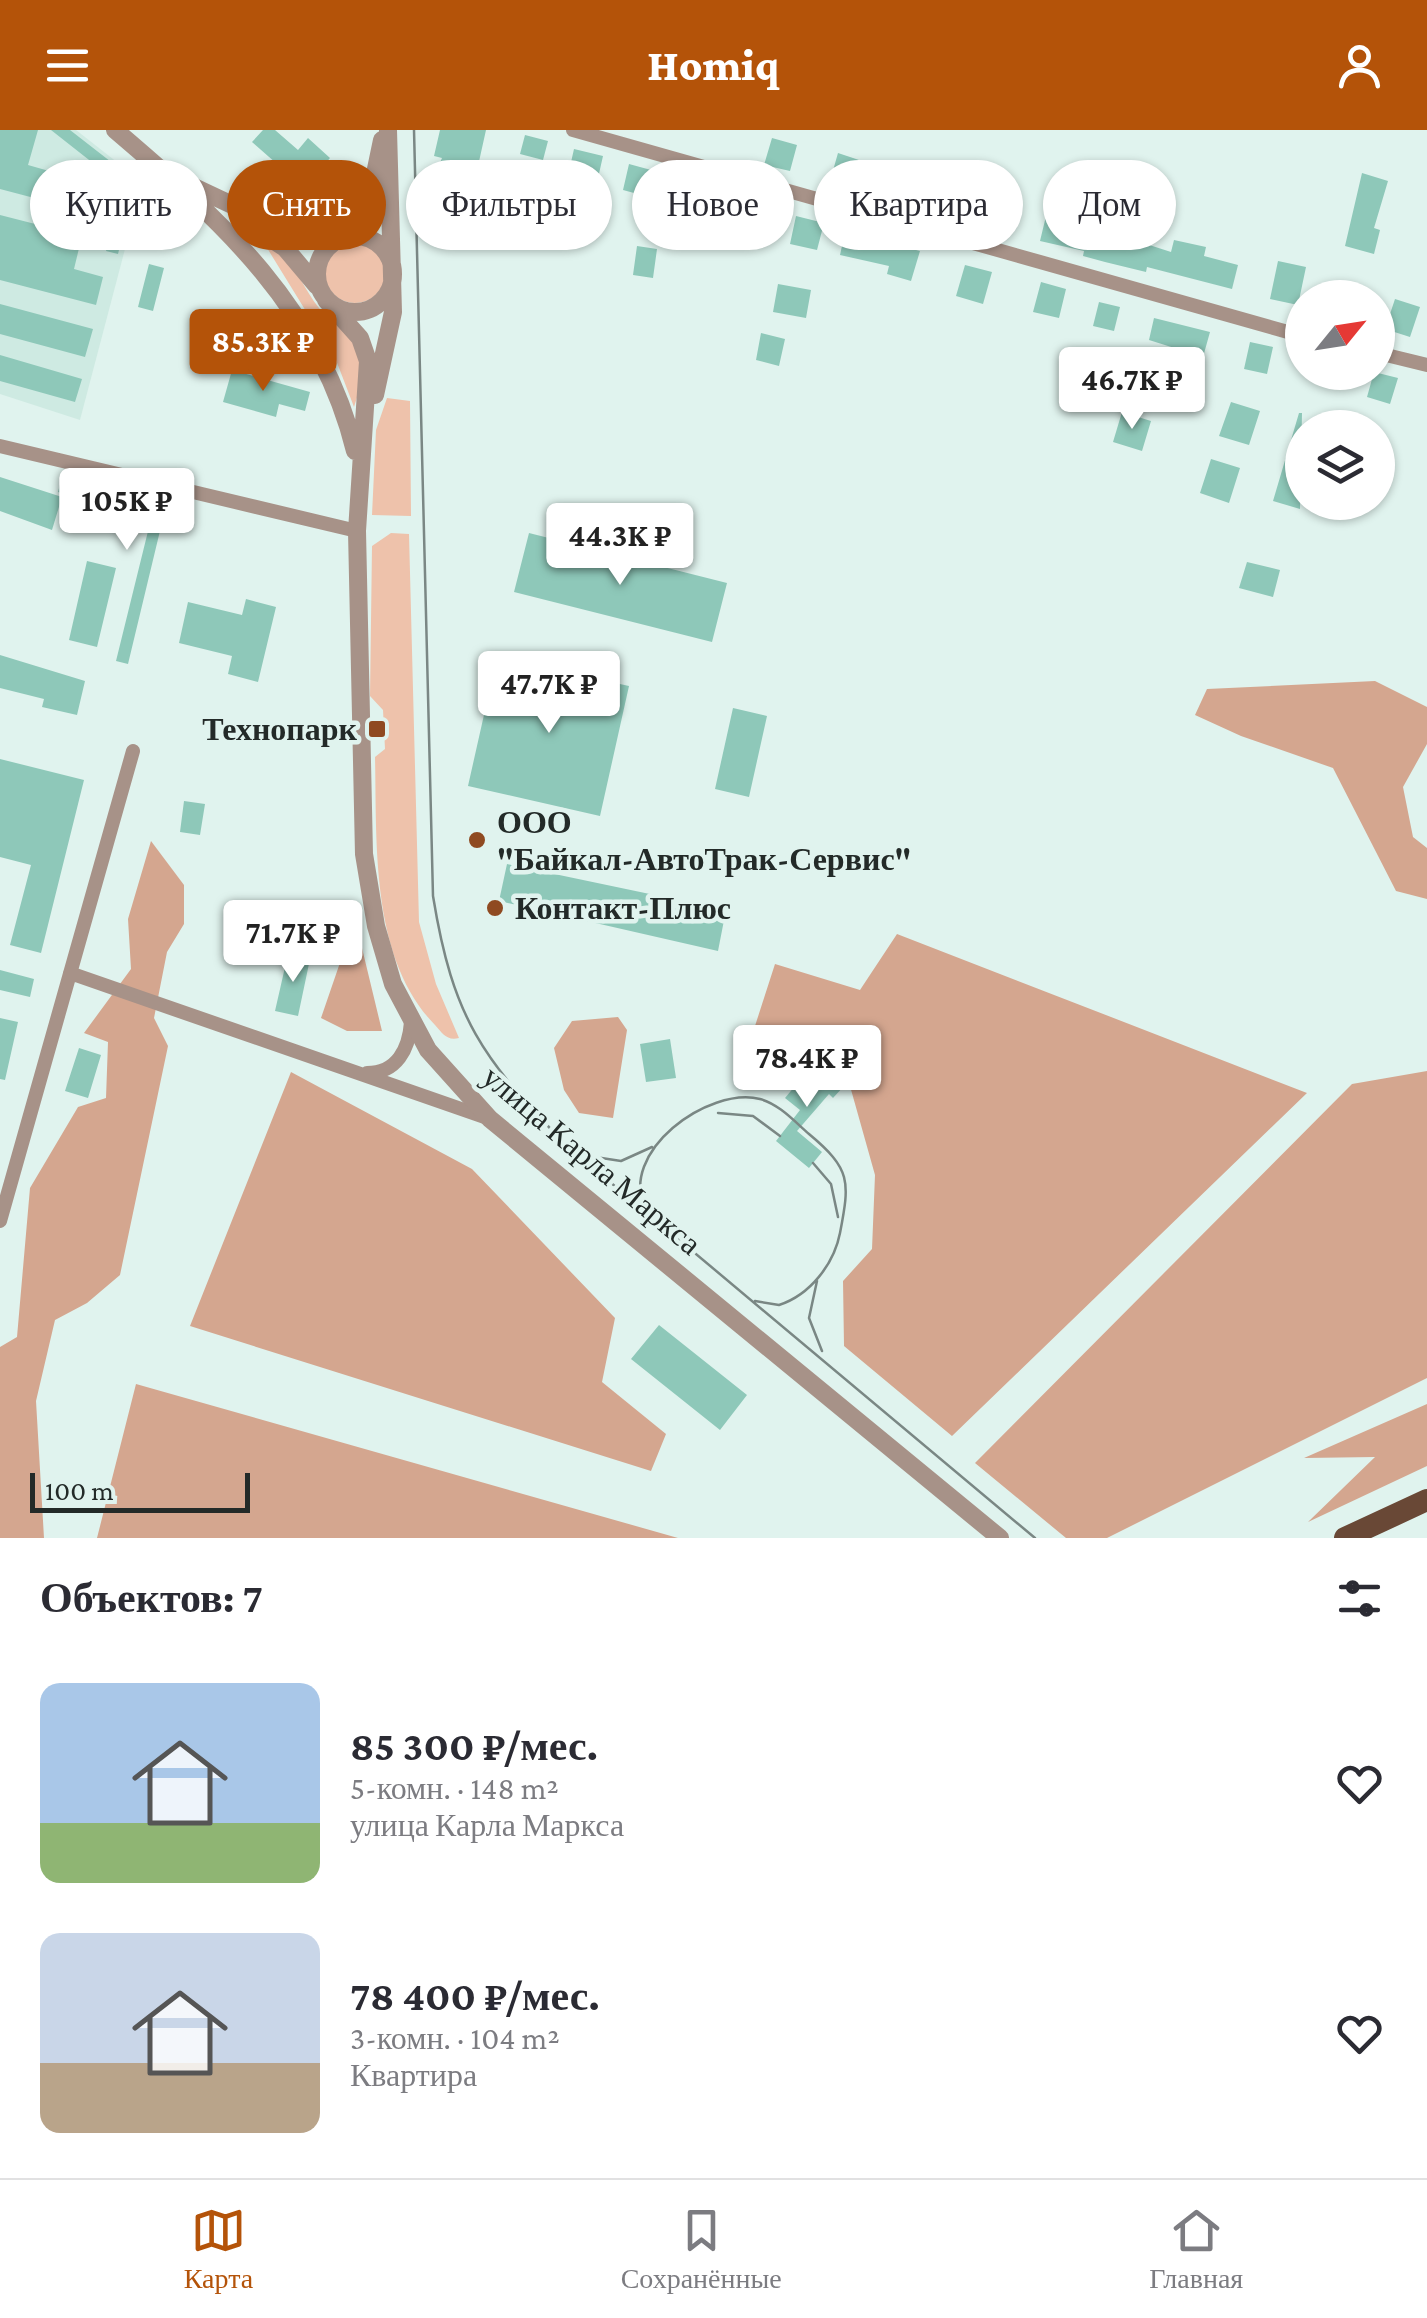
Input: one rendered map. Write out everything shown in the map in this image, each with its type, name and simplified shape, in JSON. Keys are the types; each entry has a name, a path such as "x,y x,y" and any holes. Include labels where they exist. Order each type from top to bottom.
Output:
{"main road":[{"path":"1345,1538 1427,1500"}],"street":[{"path":"115,130 150,160"},
{"name":"улица Карла Маркса","path":"379,160 385,130"},
{"name":"улица Карла Маркса","path":"358,463 393,312 385,130"},
{"path":"573,130 1285,331"},
{"name":"улица Карла Маркса","path":"207,198 277,242 360,338 367,355 357,531 364,854 376,926 393,984 411,1022 445,1072 490,1119 997,1536"},
{"path":"207,214 252,258 296,312 340,395 358,463"},
{"path":"329,250 320,258 323,295 344,311 366,311 388,293 394,271 383,250"},
{"path":"1395,357 1427,365"},
{"path":"0,446 357,531"},
{"path":"0,1221 133,751"},
{"path":"70,973 490,1119"},
{"path":"356,1073 384,1071 397,1062 410,1041 411,1022"}],"shaded area":[{"path":"0,130 76,130 114,160 30,160 30,250 125,250 80,420 0,394"},
{"path":"268,250 282,255 319,308 358,346 362,368 354,407 336,360"},
{"path":"337,250 373,250 383,261 383,285 367,301 343,301 327,285 327,261"},
{"path":"387,398 410,401 411,516 372,515 376,430"},
{"path":"391,533 409,534 419,922 436,984 459,1038 455,1039 443,1034 414,998 398,967 381,899 375,757 385,749 383,710 370,696 372,546"},
{"path":"1375,681 1427,707 1427,744 1403,787 1413,837 1427,848 1427,899 1396,891 1333,768 1241,736 1195,715 1207,689"},
{"path":"151,841 184,885 184,924 167,952 154,1018 168,1046 120,1275 87,1303 55,1320 36,1401 44,1538 0,1538 0,1347 17,1337 30,1188 78,1107 106,1098 108,1042 84,1033 131,969 128,919"},
{"path":"355,919 382,1031 347,1031 321,1018"},
{"path":"897,934 1307,1093 952,1436 844,1346 843,1281 872,1249 875,1175 841,1054 755,1026 775,964 860,990"},
{"path":"618,1017 627,1030 613,1118 579,1113 564,1090 554,1048 572,1021"},
{"path":"1427,1071 1427,1378 1107,1538 1066,1538 975,1463 1352,1084"},
{"path":"291,1072 472,1169 615,1318 602,1382 666,1434 651,1471 190,1326"},
{"path":"136,1384 678,1538 97,1538"},
{"path":"1427,1404 1427,1466 1308,1522 1375,1457 1304,1458"}],"building":[{"path":"0,130 38,130 28,165 30,197 0,189"},
{"path":"51,130 70,130 109,160 89,160"},
{"path":"263,130 275,130 298,150 308,138 330,158 272,160 252,142"},
{"path":"440,130 486,130 479,160 441,160 434,156"},
{"path":"525,135 548,141 543,160 520,154"},
{"path":"772,138 797,145 793,160 765,160"},
{"path":"574,149 603,156 602,160 572,160"},
{"path":"838,153 859,160 836,160"},
{"path":"629,164 632,165 632,192 623,190"},
{"path":"1362,173 1388,181 1374,228 1380,230 1374,254 1345,246"},
{"path":"0,215 30,223 30,250 79,250 74,269 103,277 96,305 0,280"},
{"path":"796,216 814,220 814,249 794,245"},
{"path":"1176,240 1206,247 1204,256 1238,265 1232,289 1147,267 1146,272 1105,262 1083,256 1084,251 1080,250 1171,252 1176,250"},
{"path":"636,250 657,250 653,278 633,275"},
{"path":"841,250 920,251 911,281 887,274 889,266 840,255"},
{"path":"1278,261 1306,267 1303,280 1285,280 1285,302 1270,299"},
{"path":"149,264 164,268 153,311 138,307"},
{"path":"965,265 992,272 983,304 956,296"},
{"path":"1041,282 1066,289 1059,318 1033,312"},
{"path":"778,284 811,290 806,318 773,312"},
{"path":"1395,299 1420,307 1410,337 1395,332"},
{"path":"1099,302 1120,307 1114,331 1093,326"},
{"path":"0,304 93,329 85,357 0,334"},
{"path":"1154,318 1210,332 1203,357 1149,340"},
{"path":"761,333 785,339 779,366 756,360"},
{"path":"1250,342 1273,347 1267,374 1244,369"},
{"path":"0,355 82,379 75,402 0,381"},
{"path":"232,370 310,392 305,411 279,404 276,417 223,402"},
{"path":"1369,390 1394,390 1390,404 1367,397"},
{"path":"1231,402 1260,411 1249,445 1219,436"},
{"path":"1122,412 1151,421 1142,451 1113,442"},
{"path":"1211,459 1240,468 1229,503 1200,493"},
{"path":"1285,460 1285,505 1273,501"},
{"path":"0,477 62,497 52,530 0,511"},
{"path":"61,480 165,510 128,664 116,661 151,519 58,492"},
{"path":"529,533 727,583 712,642 514,592"},
{"path":"87,561 116,568 97,647 69,640"},
{"path":"1247,562 1280,570 1273,597 1239,588"},
{"path":"246,599 276,607 258,682 228,674 232,656 179,643 188,602 242,615"},
{"path":"0,655 85,681 77,715 42,707 44,699 0,688"},
{"path":"497,657 629,686 600,816 468,786"},
{"path":"733,708 767,716 749,797 715,789"},
{"path":"0,759 84,780 41,953 10,945 31,865 0,857"},
{"path":"184,801 205,804 200,835 180,832"},
{"path":"507,864 726,910 718,951 499,901"},
{"path":"288,954 310,959 298,1016 275,1011"},
{"path":"0,970 34,979 30,997 0,990"},
{"path":"0,1018 18,1022 5,1080 0,1079"},
{"path":"670,1039 676,1078 646,1082 640,1044"},
{"path":"79,1048 101,1055 88,1098 65,1091"},
{"path":"818,1064 844,1086 833,1098 829,1094 797,1131 822,1152 809,1168 776,1141 800,1110 785,1098 800,1080 792,1074 801,1065 811,1074"},
{"path":"659,1325 747,1395 720,1430 631,1359"}],"tram line":[{"path":"414,130 433,896 450,975 462,1006 493,1061 567,1146 1035,1538"},
{"path":"646,1211 640,1189 644,1167 655,1146 694,1113 739,1098 760,1099 786,1114 823,1146 840,1167 846,1188 843,1215 832,1256 810,1286 779,1305 755,1301"},
{"path":"718,1113 753,1116 780,1136"},
{"path":"582,1155 621,1161 652,1147"},
{"path":"813,1163 831,1184 838,1217"},
{"path":"817,1281 809,1318 822,1351"}],"place":[{"name":"Технопарк","path":"377,729"},
{"name":"ООО \"Байкал-АвтоТрак-Сервис\"","path":"477,840"},
{"name":"Контакт-Плюс","path":"495,908"}]}
